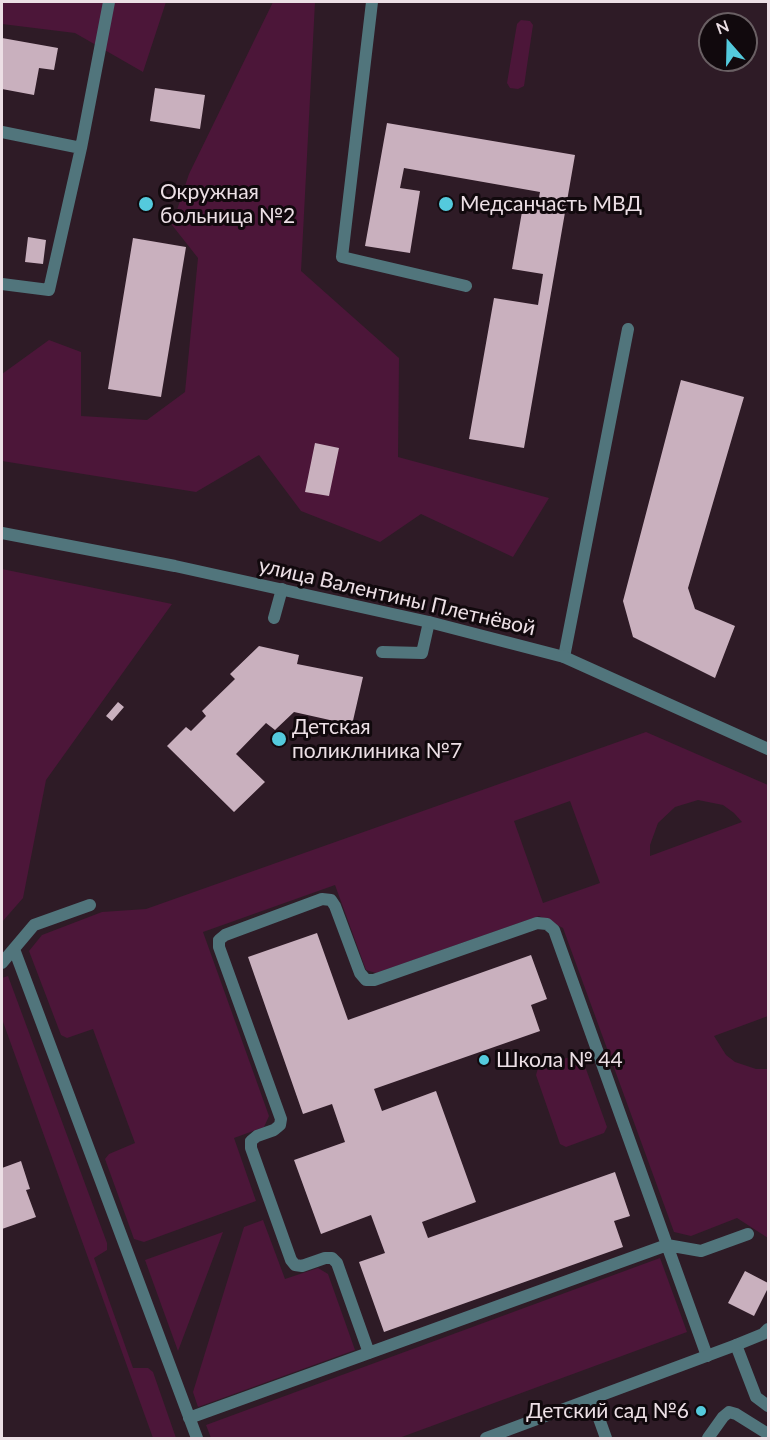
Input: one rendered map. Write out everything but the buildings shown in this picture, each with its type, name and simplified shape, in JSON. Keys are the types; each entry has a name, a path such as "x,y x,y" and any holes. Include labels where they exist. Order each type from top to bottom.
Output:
{"street":[{"path":"2,284 49,290 81,148 109,2"},
{"path":"372,2 342,257 466,286"},
{"path":"2,132 81,148"},
{"path":"564,657 628,329"},
{"name":"улица Валентины Плетнёвой","path":"2,533 282,589 429,622 564,657 768,749"},
{"path":"274,618 282,589"},
{"path":"382,652 422,653 429,622"},
{"path":"369,1353 337,1263 332,1258 325,1258 302,1266 295,1265 291,1260 250,1148 251,1141 257,1136 274,1130 280,1125 281,1119 219,947 219,940 225,935 322,899 330,900 335,906 360,973 366,980 374,980 537,923 547,924 554,930 707,1356"},
{"path":"2,963 34,925 90,905"},
{"path":"14,949 197,1438"},
{"path":"189,1418 667,1245 701,1251 748,1234"},
{"path":"486,1438 736,1345 763,1334 768,1329"},
{"path":"736,1345 756,1397 768,1406"},
{"path":"592,1399 606,1438"},
{"path":"708,1438 729,1412 768,1434"}],"shaded area":[{"path":"2,2 166,2 143,72 75,33 2,24"},
{"path":"273,2 315,2 301,271 399,358 398,457 549,498 513,557 421,514 380,542 301,511 259,455 196,492 2,461 2,374 49,340 81,352 81,416 147,420 185,392 198,258 172,225 189,174"},
{"path":"521,20 530,21 533,25 524,86 518,89 510,88 507,83 517,24"},
{"path":"2,569 172,604 46,780 23,898 2,922"},
{"path":"646,732 768,785 768,1016 714,1036 726,1055 735,1062 756,1069 768,1069 768,1238 737,1218 691,1236 674,1232 563,928 539,916 376,973 366,970 335,885 203,932 269,1116 264,1127 234,1138 256,1201 144,1242 134,1239 105,1159 109,1154 135,1143 93,1029 67,1038 61,1035 29,951 42,935 102,912 146,909","holes":["698,800 723,805 742,822 650,856 650,845 658,823 675,807","570,801 600,883 543,903 514,821"]},
{"path":"8,976 107,1243 107,1250 94,1258 133,1368 148,1368 153,1372 176,1438 153,1438 2,1019 2,978"},
{"path":"575,1055 582,1058 607,1127 604,1133 566,1147 560,1144 536,1075 538,1068"},
{"path":"263,1220 285,1279 318,1268 328,1274 355,1350 198,1407 193,1392 244,1227"},
{"path":"223,1232 178,1351 145,1260"},
{"path":"660,1258 687,1332 399,1438 211,1438 206,1425"}],"place":[{"name":"Окружная больница №2","path":"146,204"},
{"name":"Медсанчасть МВД","path":"446,204"},
{"name":"Детская поликлиника №7","path":"279,739"},
{"name":"Школа № 44","path":"484,1060"},
{"name":"Детский сад №6","path":"701,1411"}]}
